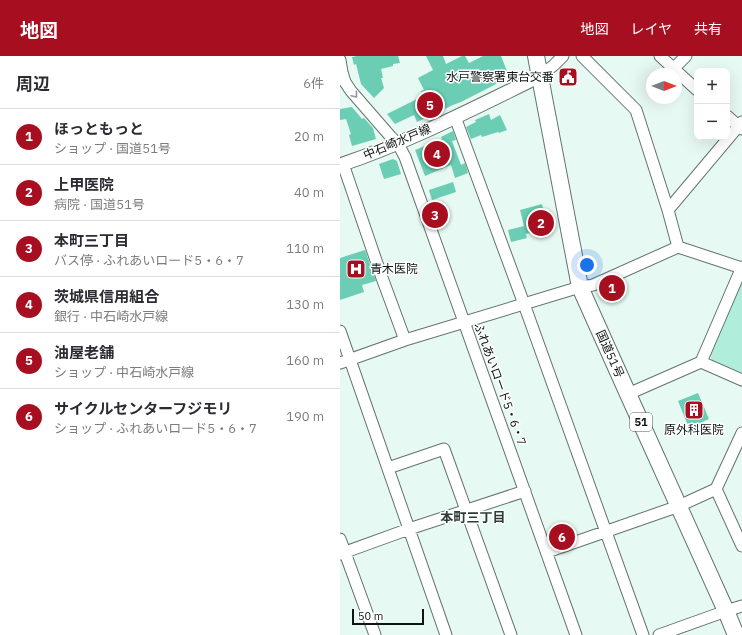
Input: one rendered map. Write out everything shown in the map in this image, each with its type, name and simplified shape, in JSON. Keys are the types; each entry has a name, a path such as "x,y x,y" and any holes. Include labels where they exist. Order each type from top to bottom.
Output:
{"highway":[{"name":"国道51号","path":"536,56 580,287 736,635"}],"main road":[{"name":"中石崎水戸線","path":"341,165 398,144 540,76"}],"street":[{"path":"540,76 563,56"},
{"path":"582,56 636,110 668,210 678,247"},
{"path":"660,56 672,68"},
{"path":"674,68 686,56"},
{"name":"ふれあいロード5・6・7","path":"340,60 345,82 351,91 398,144 405,157 576,635"},
{"path":"682,77 694,87"},
{"path":"455,117 524,304 642,635"},
{"path":"668,210 741,126 730,118"},
{"path":"341,165 405,340"},
{"path":"345,361 405,340 464,322 580,287 593,286 678,247 742,267 701,362 628,394"},
{"path":"340,331 345,361 388,468 446,635"},
{"path":"701,362 742,380"},
{"path":"547,552 679,506 716,489 742,433"},
{"path":"388,468 444,449 511,635"},
{"path":"716,489 742,546"},
{"path":"342,553 409,529 525,492"},
{"path":"340,539 342,553 375,635"},
{"path":"659,635 742,606"}],"green space":[{"path":"742,283 742,374 713,361 710,356"}],"building":[{"path":"398,56 400,63 381,69 383,78 381,78 384,88 374,98 361,84 356,64 354,65 352,57"},
{"path":"426,56 443,56 446,64 462,56 465,56 469,63 483,56 501,56 507,71 497,75 500,82 461,102 417,122 414,115 395,124 387,114 423,96 421,91 424,90 418,78 433,70"},
{"path":"352,107 362,119 364,118 373,128 376,139 352,146 349,135 351,134 346,119 340,120 340,109"},
{"path":"489,114 491,120 500,115 507,130 482,137 481,135 471,139 466,127 476,122 475,120"},
{"path":"453,131 456,140 452,141 461,165 465,163 468,173 455,178 451,165 425,176 415,150 442,139 441,137"},
{"path":"393,159 397,161 401,174 384,179 379,164"},
{"path":"453,182 456,192 432,200 429,190"},
{"path":"542,204 548,228 526,234 527,238 511,242 508,230 524,226 520,210"},
{"name":"青木医院","path":"365,250 376,281 362,285 364,292 340,300 340,258"},
{"path":"620,280 625,289 605,298 601,289"},
{"name":"原外科医院","path":"698,393 709,419 689,428 678,401"},
{"path":"569,529 572,536 553,542 551,535"}],"place":[{"name":"水戸警察署東台交番","path":"568,77"},
{"name":"油屋老舗","path":"430,105"},
{"name":"茨城県信用組合","path":"437,154"},
{"name":"本町三丁目","path":"435,215"},
{"name":"上甲医院","path":"541,223"},
{"name":"青木医院","path":"356,269"},
{"name":"ほっともっと","path":"612,288"},
{"name":"原外科医院","path":"694,410"},
{"name":"サイクルセンターフジモリ","path":"562,537"}],"district":[{"name":"本町三丁目","path":"473,517"}]}
